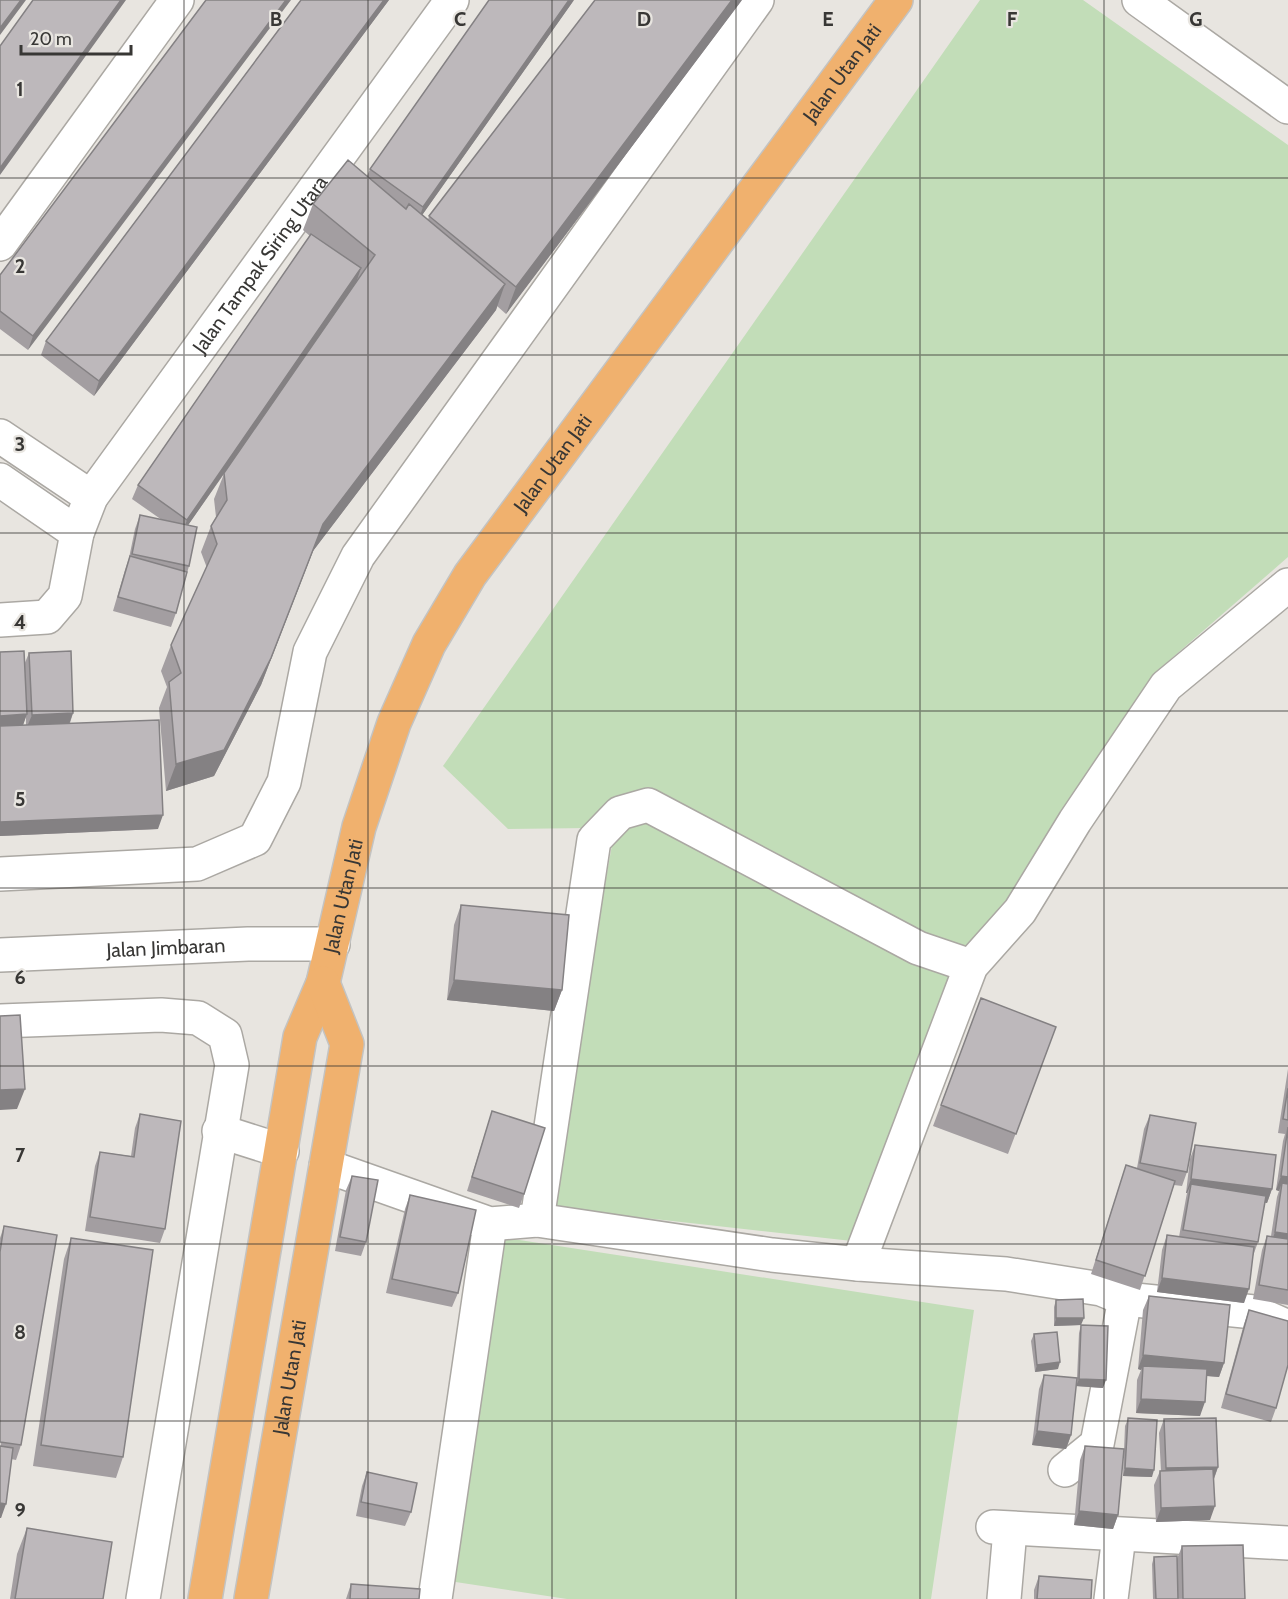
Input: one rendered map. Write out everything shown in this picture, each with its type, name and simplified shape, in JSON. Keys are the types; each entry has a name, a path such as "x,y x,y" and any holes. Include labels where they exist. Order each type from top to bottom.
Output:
{"main road":[{"name":"Jalan Utan Jati","path":"205,1599 300,1037 323,983 359,827 394,723 429,644 470,575 896,0"},
{"name":"Jalan Utan Jati","path":"251,1599 347,1044 323,983"},
{"path":"282,1151 326,1166"}],"street":[{"path":"0,244 177,0"},
{"name":"Jalan Tampak Siring Utara","path":"0,620 47,617 65,596 77,533 91,497 452,0"},
{"path":"0,874 197,864 255,839 284,782 310,652 358,556 757,0"},
{"path":"1139,0 1288,107"},
{"path":"0,436 91,497"},
{"path":"0,480 77,533"},
{"path":"858,1264 971,966 1020,911 1076,821 1166,686 1288,585"},
{"path":"537,1220 594,840 620,813 648,805 918,948 971,966"},
{"name":"Jalan Jimbaran","path":"0,955 248,944 333,944"},
{"path":"0,1021 161,1015 198,1018 225,1035 232,1065 219,1131 143,1599"},
{"path":"219,1131 282,1151"},
{"path":"326,1166 490,1224 537,1220 772,1255 858,1264 1006,1274 1101,1289 1125,1299 1254,1312 1288,1327"},
{"path":"435,1599 490,1224"},
{"path":"1065,1470 1096,1444 1125,1299"},
{"path":"1004,1599 1001,1529 1288,1544"},
{"path":"1111,1599 1119,1536"}],"green space":[{"path":"980,0 1083,0 1288,145 1288,557 1157,671 967,987 870,1243 547,1207 612,845 589,828 508,829 443,766"},
{"path":"500,1237 974,1310 931,1599 567,1599 449,1581"}],"building":[{"path":"0,0 21,0 0,28"},
{"path":"33,0 121,0 0,168 0,46"},
{"path":"206,0 286,0 33,336 0,311 0,275"},
{"path":"301,0 384,0 99,381 46,341"},
{"path":"489,0 569,0 423,207 370,169"},
{"path":"595,0 732,0 516,287 429,216"},
{"path":"348,160 406,209 409,204 505,284 323,524 271,658 224,750 176,764 169,682 181,673 171,645 217,544 211,526 227,500 224,473 375,255 313,204"},
{"path":"311,234 361,268 187,520 138,485"},
{"path":"140,515 197,527 189,566 132,554"},
{"path":"130,556 187,572 176,613 118,597"},
{"path":"24,651 27,714 0,716 0,652"},
{"path":"71,651 73,713 32,715 29,653"},
{"path":"159,720 163,815 0,822 0,726"},
{"path":"461,905 569,915 562,990 454,980"},
{"path":"981,998 1056,1027 1016,1134 941,1105"},
{"path":"20,1015 25,1089 0,1090 0,1016"},
{"path":"1288,1088 1288,1120 1283,1119"},
{"path":"492,1111 545,1128 524,1194 472,1177"},
{"path":"140,1114 181,1121 165,1229 90,1217 100,1152 134,1157"},
{"path":"1150,1115 1196,1123 1187,1172 1140,1163"},
{"path":"1288,1127 1288,1177 1281,1176"},
{"path":"1195,1145 1276,1155 1272,1189 1191,1179"},
{"path":"1126,1165 1175,1181 1145,1276 1096,1260"},
{"path":"352,1176 378,1180 366,1242 340,1237"},
{"path":"1282,1183 1288,1184 1288,1234 1275,1232"},
{"path":"1191,1184 1266,1196 1258,1242 1183,1230"},
{"path":"410,1195 476,1210 458,1293 392,1279"},
{"path":"4,1226 57,1235 21,1445 0,1442 0,1252"},
{"path":"1167,1235 1254,1247 1249,1289 1162,1278"},
{"path":"1267,1236 1288,1239 1288,1290 1259,1285"},
{"path":"71,1238 153,1250 123,1457 41,1445"},
{"path":"1149,1296 1230,1305 1224,1363 1143,1355"},
{"path":"1083,1299 1084,1318 1056,1318 1056,1300"},
{"path":"1249,1310 1288,1321 1288,1365 1276,1408 1226,1394"},
{"path":"1081,1325 1108,1326 1106,1380 1079,1379"},
{"path":"1057,1332 1060,1362 1037,1365 1034,1334"},
{"path":"1143,1366 1207,1369 1205,1402 1141,1399"},
{"path":"1044,1375 1077,1378 1071,1435 1037,1431"},
{"path":"1128,1418 1157,1420 1154,1470 1125,1468"},
{"path":"1216,1418 1218,1467 1166,1468 1164,1419"},
{"path":"0,1446 13,1448 6,1504 0,1503"},
{"path":"1085,1446 1124,1449 1118,1515 1079,1511"},
{"path":"1213,1469 1215,1506 1161,1508 1160,1471"},
{"path":"367,1472 417,1483 411,1512 361,1502"},
{"path":"27,1528 112,1542 103,1599 15,1599"},
{"path":"1243,1545 1245,1599 1183,1599 1182,1546"},
{"path":"1177,1556 1178,1599 1156,1599 1154,1557"},
{"path":"1039,1576 1092,1580 1091,1599 1037,1599"},
{"path":"351,1584 420,1589 419,1599 350,1599"}]}
